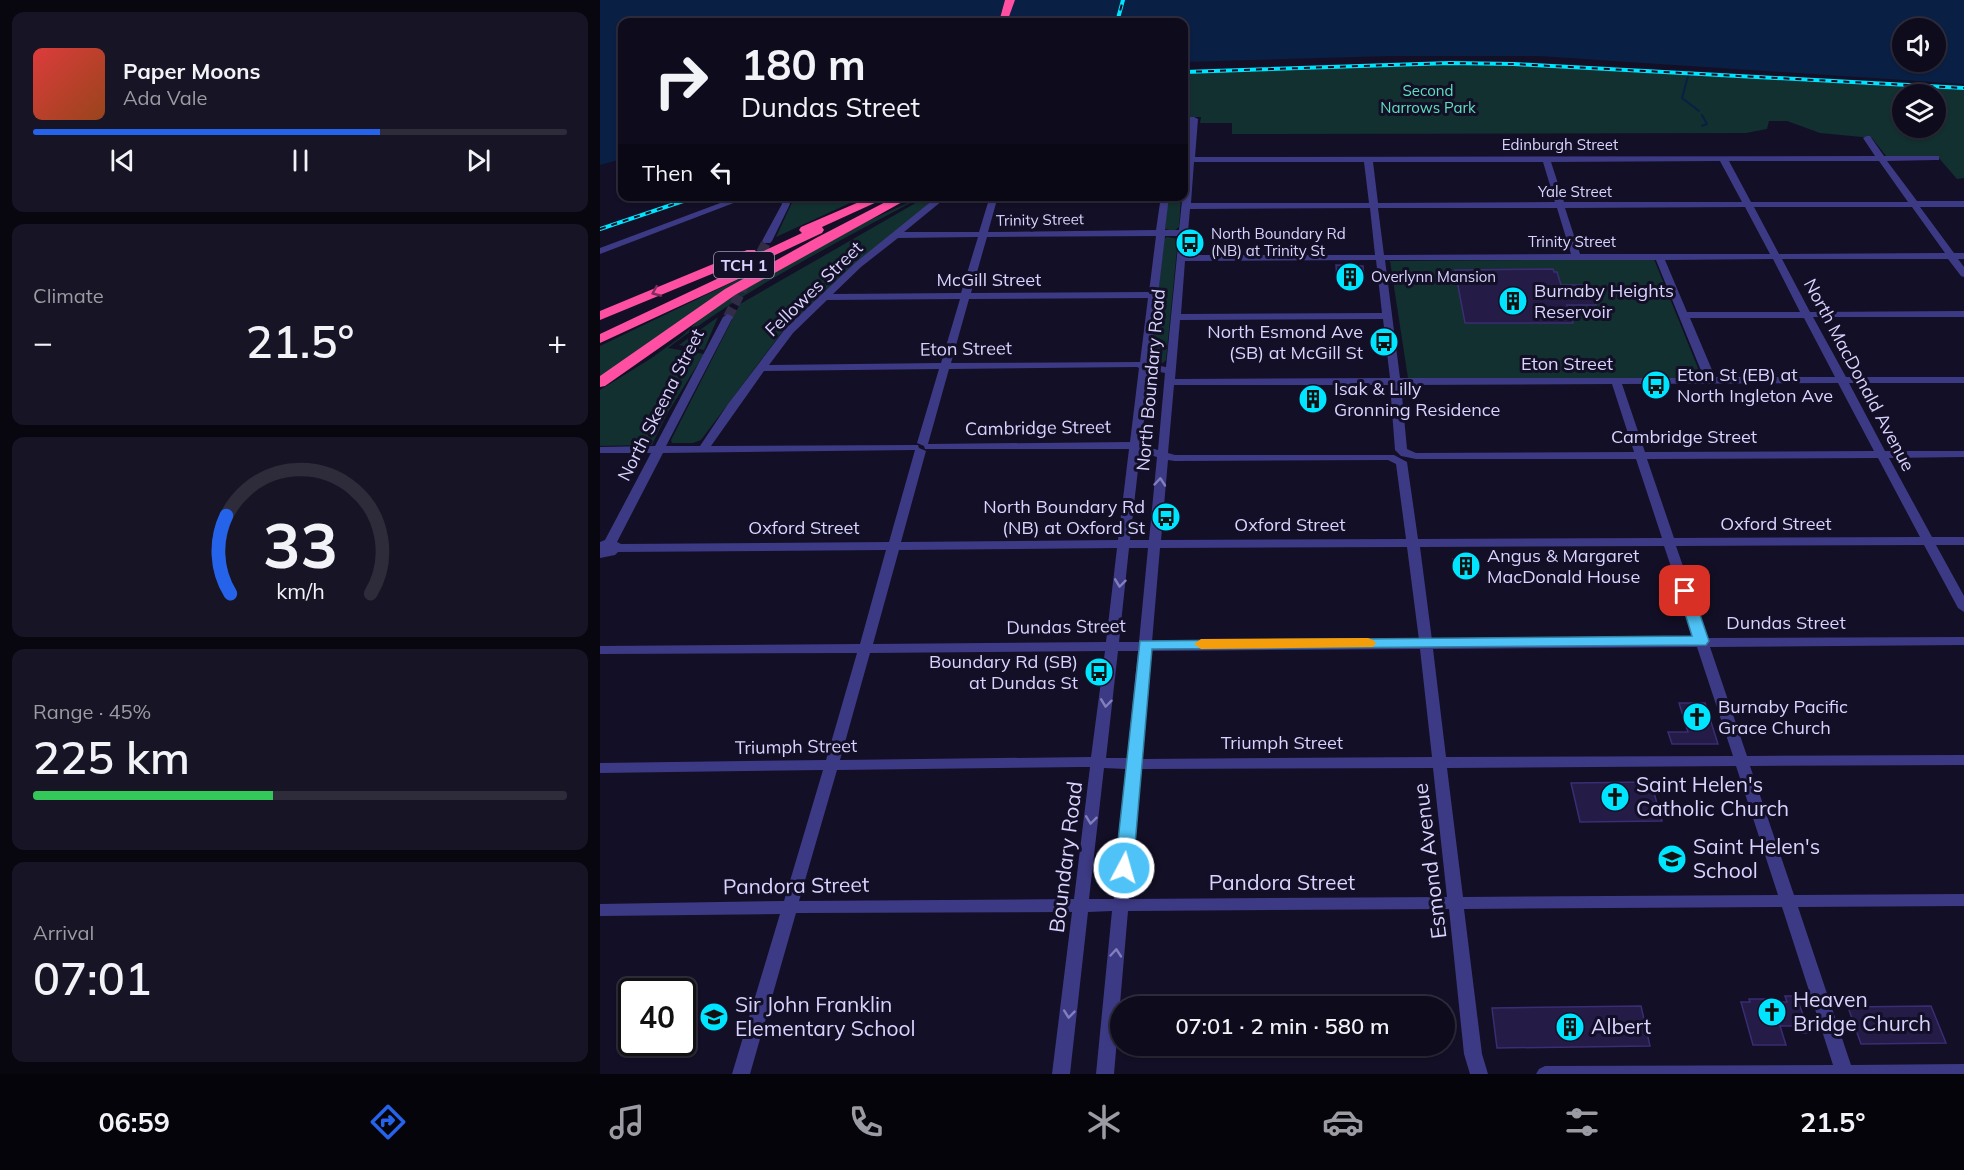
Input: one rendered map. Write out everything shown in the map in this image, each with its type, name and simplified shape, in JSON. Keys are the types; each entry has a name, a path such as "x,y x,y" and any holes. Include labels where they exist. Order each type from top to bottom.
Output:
{"highway":[{"path":"1004,18 1010,0"},
{"path":"1014,18 1020,0"},
{"path":"600,316 873,201"},
{"name":"TCH 1","path":"600,331 874,201"},
{"name":"TCH 1","path":"600,339 896,201"},
{"path":"600,383 730,291 793,255 897,201"}],"street":[{"name":"North Boundary Road","path":"1188,119 1194,119 1188,154"},
{"path":"1867,138 1964,274"},
{"name":"North MacDonald Avenue","path":"1723,158 1964,608"},
{"name":"Edinburgh Street","path":"1188,160 1936,158"},
{"name":"Esmond Avenue","path":"1368,159 1395,381 1401,456 1414,543 1473,1054 1479,1074"},
{"path":"1546,159 1576,257"},
{"path":"600,251 735,201"},
{"path":"767,241 786,204 784,201"},
{"name":"Fellowes Street","path":"703,449 707,440 789,331 858,265 938,201"},
{"path":"741,1074 992,201"},
{"name":"North Boundary Road","path":"1113,645 1164,201"},
{"name":"North Boundary Road","path":"1145,644 1186,201"},
{"name":"Yale Street","path":"1186,206 1964,204"},
{"name":"Trinity Street","path":"896,236 1183,233"},
{"path":"1659,256 1711,381"},
{"name":"Trinity Street","path":"1181,258 1964,256"},
{"name":"McGill Street","path":"825,297 1153,295"},
{"path":"1684,315 1964,314"},
{"path":"1175,317 1387,316"},
{"name":"North Skeena Street","path":"605,551 728,317"},
{"name":"Eton Street","path":"760,368 1145,366 1170,376 1395,381 1964,380"},
{"path":"1616,381 1844,1073"},
{"name":"Cambridge Street","path":"600,450 1127,445 1175,458 1964,454"},
{"name":"Oxford Street","path":"605,551 1125,543 1964,541"},
{"name":"Dundas Street","path":"600,650 1145,644 1964,641"},
{"path":"1105,1074 1145,644"},
{"name":"Boundary Road","path":"1061,1074 1113,645"},
{"name":"Triumph Street","path":"600,768 1099,762 1964,760"},
{"name":"Pandora Street","path":"600,910 1964,900"},
{"path":"1545,1074 1964,1072"}],"green space":[{"name":"Second Narrows Park","path":"1449,64 1515,65 1892,86 1892,138 1946,138 1946,89 1964,90 1964,178 1957,179 1937,156 1886,156 1872,138 1820,133 1787,121 1769,121 1767,129 1746,133 1232,134 1232,123 1200,123 1201,117 1188,117 1188,73"},
{"path":"793,201 854,201 776,237"},
{"path":"914,201 760,286 668,348 704,354 667,414 652,445 600,446 600,390 650,359 682,336 703,316 753,283 870,220"},
{"path":"919,201 935,201 844,274 782,332 701,440 693,443 672,443 671,440 740,304"},
{"path":"1168,201 1181,201 1179,227 1174,231 1165,229"},
{"path":"1167,237 1178,239 1166,360 1163,363 1151,362 1164,239"},
{"path":"1654,259 1702,378 1408,378 1390,261"},
{"path":"772,264 600,378 600,346"},
{"path":"718,317 704,350 679,345"},
{"path":"648,1056 692,1056 692,1057 647,1058"}],"water":[{"path":"600,0 1964,0 1964,84 1538,56 1390,56 1188,62 1188,18 618,18 618,160 600,165"}],"building":[{"name":"Overlynn Mansion","path":"1336,265 1363,266 1364,279 1355,279 1355,286 1343,286 1342,281 1337,280"},
{"name":"Burnaby Heights Reservoir","path":"1553,269 1557,272 1561,285 1589,285 1596,305 1567,305 1573,323 1465,323 1455,270"},
{"name":"Angus & Margaret MacDonald House","path":"1453,559 1477,559 1479,573 1455,573"},
{"name":"Burnaby Pacific Grace Church","path":"1679,703 1705,703 1718,744 1672,744 1668,732 1688,732"},
{"name":"Saint Helen's Catholic Church","path":"1651,782 1662,821 1580,822 1571,783"},
{"name":"Heaven Bridge Church","path":"1785,996 1796,996 1810,1033 1798,1033 1796,1026 1780,1026 1786,1045 1753,1045 1741,1002 1750,1002 1749,999 1765,999 1766,1002 1787,1002"},
{"name":"Albert","path":"1641,1006 1650,1046 1497,1048 1492,1008"},
{"path":"1931,1006 1946,1043 1861,1044 1848,1007"}],"waterway":[{"path":"1688,76 1682,98 1699,111"},
{"path":"1702,115 1707,124 1702,126"}],"tunnel":[{"path":"728,317 767,241"}],"railway":[{"path":"1118,18 1123,0"},
{"path":"1188,72 1450,63 1514,64 1964,88"},
{"path":"600,229 683,201"}],"slow traffic":[{"path":"1201,644 1368,643"}],"place":[{"name":"North Boundary Rd (NB) at Trinity St","path":"1190,243"},
{"name":"Overlynn Mansion","path":"1350,277"},
{"name":"Burnaby Heights Reservoir","path":"1513,301"},
{"name":"North Esmond Ave (SB) at McGill St","path":"1384,342"},
{"name":"Eton St (EB) at North Ingleton Ave","path":"1656,385"},
{"name":"Isak & Lilly Gronning Residence","path":"1313,399"},
{"name":"North Boundary Rd (NB) at Oxford St","path":"1166,517"},
{"name":"Angus & Margaret MacDonald House","path":"1466,566"},
{"name":"Boundary Rd (SB) at Dundas St","path":"1099,672"},
{"name":"Burnaby Pacific Grace Church","path":"1697,717"},
{"name":"Saint Helen's Catholic Church","path":"1615,797"},
{"name":"Saint Helen's School","path":"1672,859"},
{"name":"Heaven Bridge Church","path":"1772,1012"},
{"name":"Sir John Franklin Elementary School","path":"714,1017"},
{"name":"Albert","path":"1570,1027"}],"route":[{"path":"1124,868 1145,644 1701,641 1685,591"}]}
